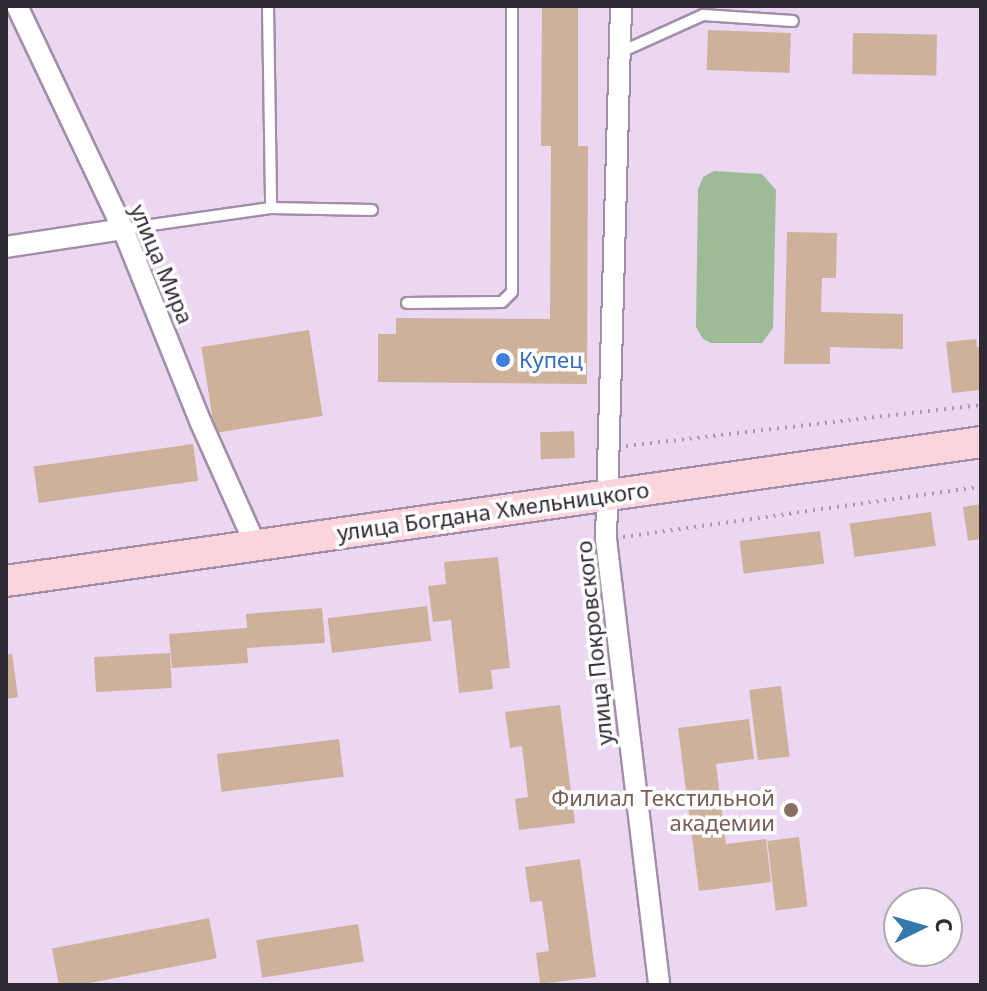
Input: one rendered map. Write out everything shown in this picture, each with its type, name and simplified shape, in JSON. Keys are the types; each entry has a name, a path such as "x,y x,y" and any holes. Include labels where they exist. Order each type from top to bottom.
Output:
{"street":[{"name":"улица Мира","path":"17,6 123,229 201,423 255,544"},
{"name":"улица Покровского","path":"621,6 606,539 659,985"},
{"path":"6,247 123,229"},
{"name":"улица Богдана Хмельницкого","path":"6,581 981,442"}],"lane":[{"path":"268,6 271,208"},
{"path":"407,303 502,302 512,292 512,6"},
{"path":"621,52 703,15 793,21"},
{"path":"123,229 271,208 372,210"}],"path":[{"path":"607,448 981,405"},
{"path":"606,539 981,487"}],"green space":[{"path":"714,171 762,174 776,190 773,328 762,343 711,343 703,339 696,327 698,189 703,177"}],"building":[{"path":"542,6 578,6 578,146 588,146 587,384 378,382 378,334 396,334 396,318 550,319 551,146 541,146"},
{"path":"708,30 791,33 790,73 707,70"},
{"path":"853,33 937,34 936,75 852,74"},
{"path":"787,232 837,233 836,278 822,278 821,312 903,314 903,349 830,347 830,364 784,364"},
{"path":"309,330 323,416 215,433 201,347"},
{"path":"976,339 977,347 981,347 981,390 952,393 946,342"},
{"path":"574,431 575,458 541,459 540,432"},
{"path":"193,444 198,481 39,503 34,466"},
{"path":"981,504 981,539 968,541 963,507"},
{"path":"931,512 936,546 855,557 850,523"},
{"path":"820,531 824,564 744,574 740,541"},
{"path":"498,557 510,668 491,670 493,689 459,693 451,620 433,622 428,586 446,584 444,562"},
{"path":"427,606 431,641 332,653 328,618"},
{"path":"322,608 325,643 247,648 248,663 172,668 169,634 247,628 246,614"},
{"path":"170,653 172,688 96,692 94,657"},
{"path":"12,654 18,697 6,699 6,655"},
{"path":"781,686 790,756 758,760 749,690"},
{"path":"560,705 575,823 519,830 515,799 528,797 522,746 510,748 505,712"},
{"name":"Филиал Текстильной академии","path":"749,719 754,759 716,764 726,844 766,839 771,882 699,891 678,728"},
{"path":"339,739 344,777 222,792 217,754"},
{"path":"799,837 808,906 776,910 767,841"},
{"path":"580,859 596,977 540,984 536,953 549,951 542,901 530,902 525,867"},
{"path":"209,918 217,958 79,985 59,985 52,949"},
{"path":"358,924 364,962 262,978 256,940"}],"place":[{"name":"Купец","path":"503,360"},
{"name":"Филиал Текстильной академии","path":"791,810"}]}
